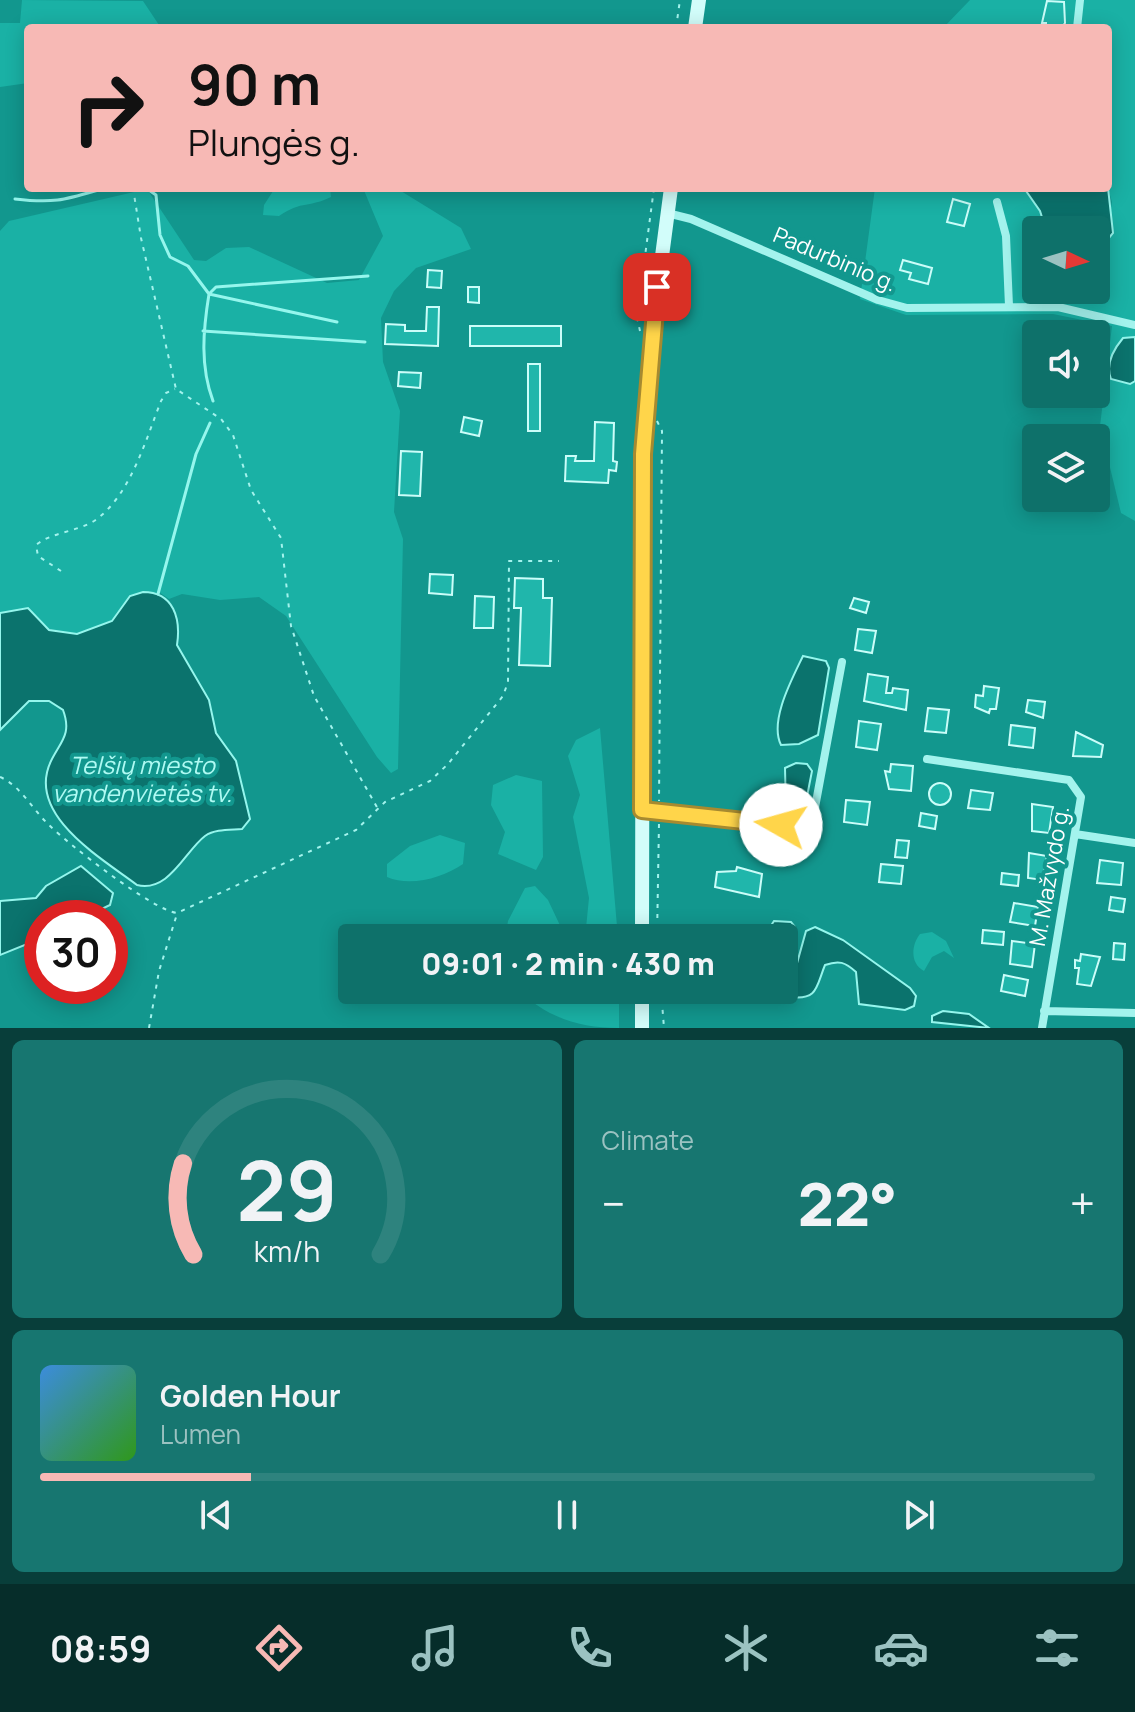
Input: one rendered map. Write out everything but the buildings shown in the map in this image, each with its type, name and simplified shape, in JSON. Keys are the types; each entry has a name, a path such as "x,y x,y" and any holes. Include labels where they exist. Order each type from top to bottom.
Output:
{"main road":[{"path":"696,24 699,0"},
{"path":"642,924 643,454 650,347 670,192"},
{"path":"642,1004 642,1028"}],"street":[{"path":"1077,24 1080,0"},
{"path":"997,202 1006,236 1009,306"},
{"name":"Padurbinio g.","path":"667,213 691,219 878,300 907,308 1058,307 1135,325"},
{"path":"642,810 811,829 842,662"},
{"name":"M. Mažvydo g.","path":"927,759 1069,780 1081,797 1042,1028"},
{"path":"1075,834 1135,843"},
{"path":"1044,1011 1135,1013"}],"path":[{"path":"677,24 680,0"},
{"path":"134,192 141,238 176,389 221,419 233,435 251,490 281,538 291,626 314,696 378,810"},
{"path":"61,571 38,556 36,545 91,523 104,513 129,476 161,401 166,393 176,389"},
{"path":"0,777 10,781 49,826 142,896 168,912 177,913 356,830 405,791 430,781 448,764 503,696 508,682 509,561 559,561"},
{"path":"149,1028 159,971 177,913"},
{"path":"662,1004 664,1028"}],"green space":[{"path":"22,0 143,1 158,24 24,24 24,84 0,87 0,23 20,23"},
{"path":"970,0 1135,0 1135,521 1121,513 1110,467 1110,424 1100,424 1102,408 1110,408 1110,320 1082,320 1053,314 906,315 860,299 874,192 1027,192 1042,216 1022,216 1022,304 1110,304 1112,24 947,24"},
{"path":"134,192 149,192 194,260 206,261 226,248 249,247 327,283 359,280 383,236 365,192 402,192 461,228 471,249 416,268 394,291 381,318 383,362 400,411 394,512 403,539 398,769 391,773 377,757 286,616 259,597 220,600 182,594 169,599 159,592 117,612 113,621 77,634 49,630 21,612 0,613 0,231 9,221"},
{"path":"272,192 330,192 331,197 279,216 263,215 264,205"},
{"path":"600,728 617,924 586,924 589,898 573,817 580,795 568,756 576,740"},
{"path":"516,775 542,781 543,857 536,870 498,854 505,832 491,805 493,785"},
{"path":"440,835 465,843 463,864 426,880 406,881 387,877 387,864 410,846"},
{"path":"535,886 548,900 559,924 507,924 525,888"},
{"path":"932,932 946,941 954,958 944,951 932,957 924,971 916,964 914,949 920,934"},
{"path":"535,1004 619,1004 619,1028 565,1020"}],"water":[{"path":"1027,192 1108,192 1113,233 1110,237 1110,216 1042,216"},
{"path":"1135,337 1135,381 1130,384 1111,379 1110,374 1113,352 1123,338"},
{"name":"Telšių miesto vandenvietės tv.","path":"143,592 162,597 173,609 178,626 177,645 209,700 216,733 236,761 250,819 242,829 218,831 205,836 167,877 148,886 137,885 88,849 58,817 49,800 46,781 51,761 66,731 63,710 49,701 29,701 0,730 0,613 28,608 49,630 77,634 112,621 130,596"},
{"path":"803,656 826,661 829,668 818,735 799,744 781,745 778,735 780,712"},
{"path":"796,763 807,764 812,771 803,817 786,812 785,768"},
{"path":"81,866 113,893 111,900 24,900 24,945 0,955 0,901 36,898 46,886"},
{"path":"774,921 793,924 772,924"},
{"path":"815,927 843,940 910,988 916,996 914,1006 905,1010 859,1004 856,972 838,962 825,965 811,994 798,997 798,960 806,931"},
{"path":"943,1011 969,1014 989,1028 932,1022 932,1016"}],"waterway":[{"path":"15,199 62,200 91,192"},
{"path":"152,192 156,195 160,235 170,257 188,266 209,294 204,348 206,375 213,401"},
{"path":"209,294 216,287 368,276"},
{"path":"209,294 337,322"},
{"path":"203,331 365,342"},
{"path":"158,594 196,454 210,423"}],"route":[{"path":"657,287 650,347 641,507 642,810 781,825"}]}
